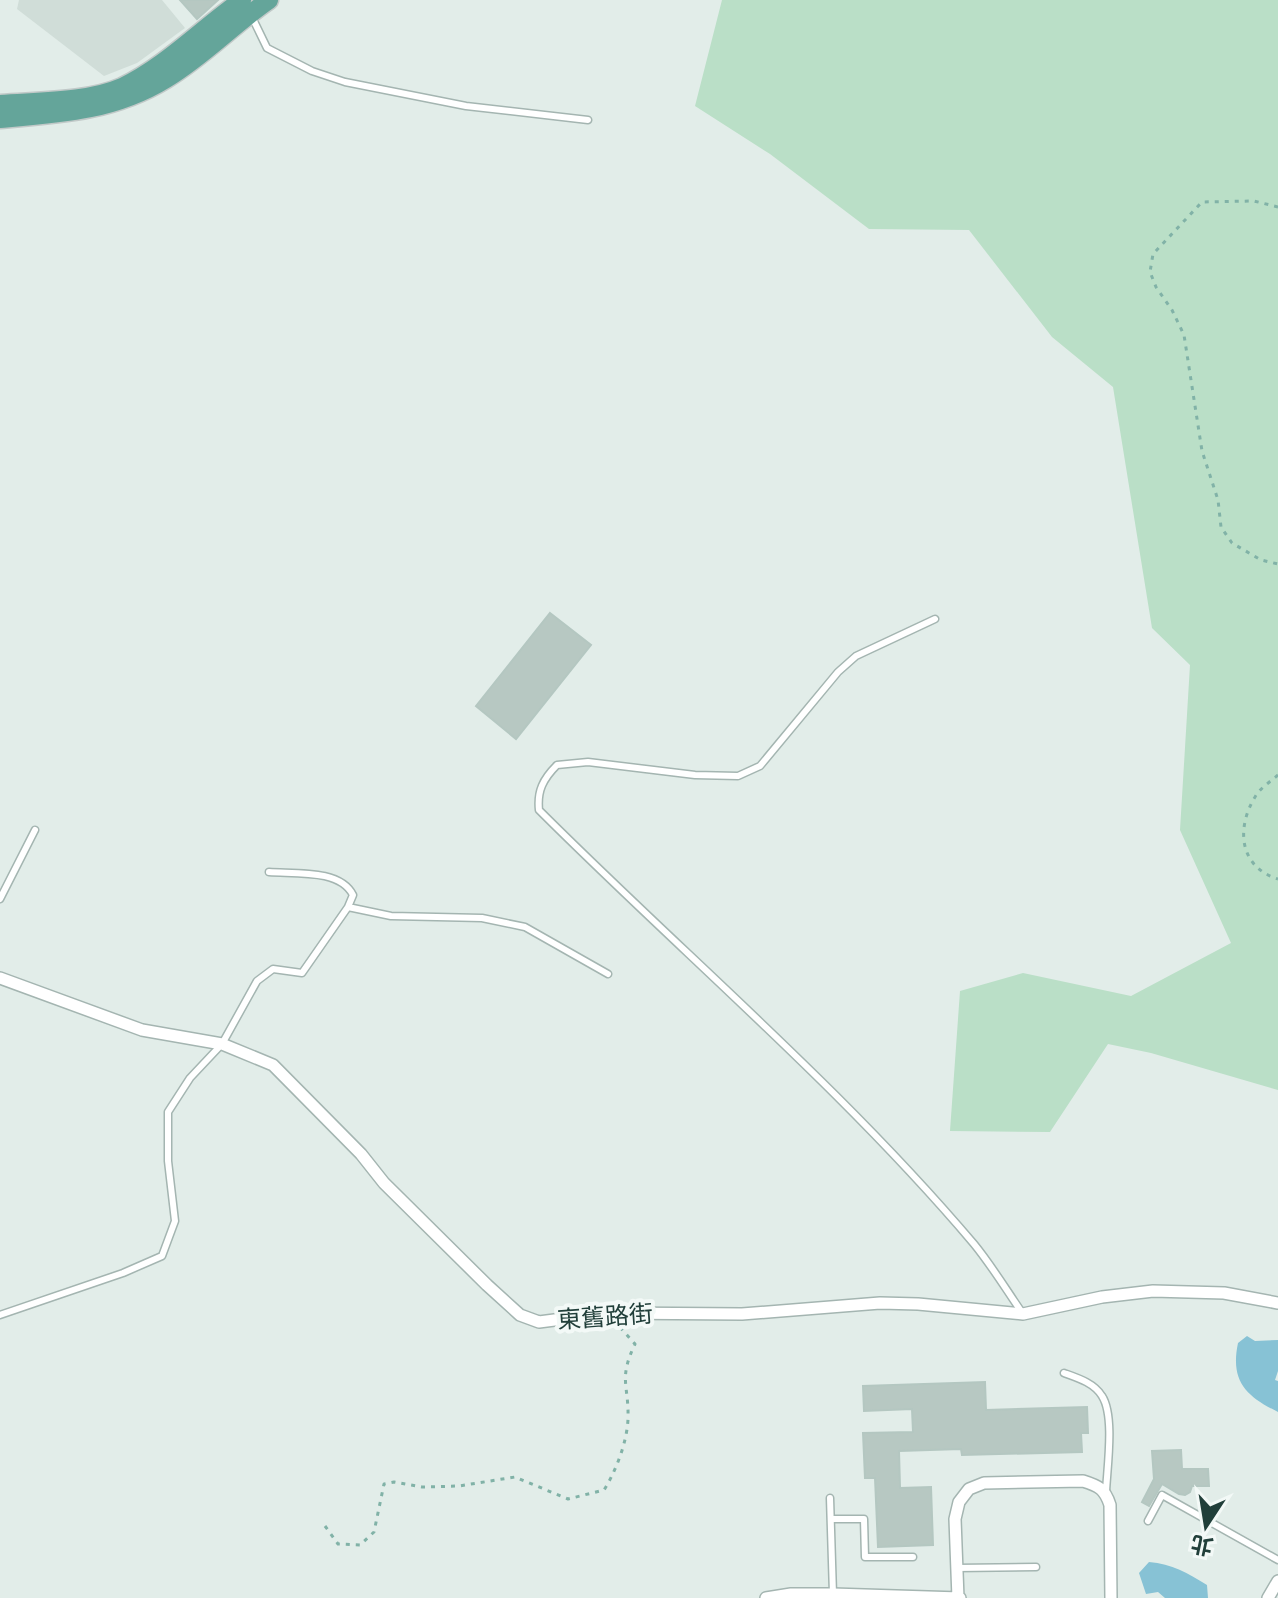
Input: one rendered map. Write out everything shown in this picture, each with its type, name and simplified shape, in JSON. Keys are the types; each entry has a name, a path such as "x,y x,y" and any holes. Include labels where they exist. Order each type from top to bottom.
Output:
{"main road":[{"path":"0,104 76,97 119,88 246,7 269,0"},
{"path":"0,119 78,113 135,97 169,78 246,7"}],"street":[{"name":"東舊路街","path":"0,978 142,1030 222,1044 273,1065 361,1154 384,1183 520,1315 539,1322 608,1313 742,1314 880,1303 1023,1314 1102,1297 1153,1291 1224,1293 1278,1303"},
{"path":"766,1598 791,1594 833,1594 959,1598 955,1519 959,1502 969,1489 984,1483 1083,1481 1106,1492 1110,1505 1111,1598"},
{"path":"1268,1598 1278,1581"}],"lane":[{"path":"246,7 267,48 301,66 345,82 466,106 588,120"},
{"path":"935,619 856,656 838,672 760,766 738,776 695,775 588,762 557,765 545,777 537,796 539,810 620,891 841,1098 976,1246 1023,1314"},
{"path":"0,899 35,830"},
{"path":"0,1315 123,1273 162,1256 175,1221 168,1161 168,1112 190,1078 222,1044 257,981 273,969 302,973 353,895 348,885 338,879 269,872"},
{"path":"348,907 391,916 482,918 525,927 608,974"},
{"path":"1064,1373 1093,1387 1101,1394 1109,1411 1106,1492"},
{"path":"1148,1521 1162,1495 1278,1560"},
{"path":"830,1498 833,1594"},
{"path":"831,1519 864,1519 865,1557 913,1557"},
{"path":"956,1568 1036,1567"}],"path":[{"path":"1278,207 1254,201 1202,202 1153,254 1150,272 1184,335 1202,451 1218,500 1221,527 1232,543 1261,560 1278,564"},
{"path":"1278,775 1256,794 1243,822 1246,855 1262,874 1278,879"},
{"path":"325,1526 338,1544 360,1545 374,1532 384,1484 394,1482 435,1487 515,1477 568,1499 604,1490 614,1473 628,1420 625,1364 635,1344 608,1313"}],"shaded area":[{"path":"19,0 162,0 185,28 137,63 104,76 17,9"}],"green space":[{"path":"722,0 1278,0 1278,1090 1151,1053 1108,1044 1050,1132 950,1131 960,991 1023,973 1131,996 1231,943 1180,830 1190,665 1152,628 1113,387 1052,337 969,230 869,229 770,154 695,106"}],"water":[{"path":"1247,1336 1255,1341 1278,1340 1275,1380 1278,1381 1278,1412 1249,1393 1239,1377 1236,1368 1238,1343"},
{"path":"1149,1562 1172,1567 1207,1585 1208,1598 1165,1598 1158,1592 1146,1594 1139,1573"}],"building":[{"path":"180,0 218,0 197,19"},
{"path":"550,613 591,645 516,739 476,706"},
{"path":"985,1382 986,1410 1087,1407 1088,1433 1081,1433 1082,1452 962,1455 961,1449 899,1451 900,1488 931,1487 933,1545 878,1547 875,1478 865,1478 863,1433 913,1432 912,1409 864,1411 863,1386"},
{"path":"1181,1450 1182,1469 1208,1469 1209,1486 1192,1486 1185,1495 1162,1484 1149,1506 1142,1502 1154,1479 1152,1451"}]}
